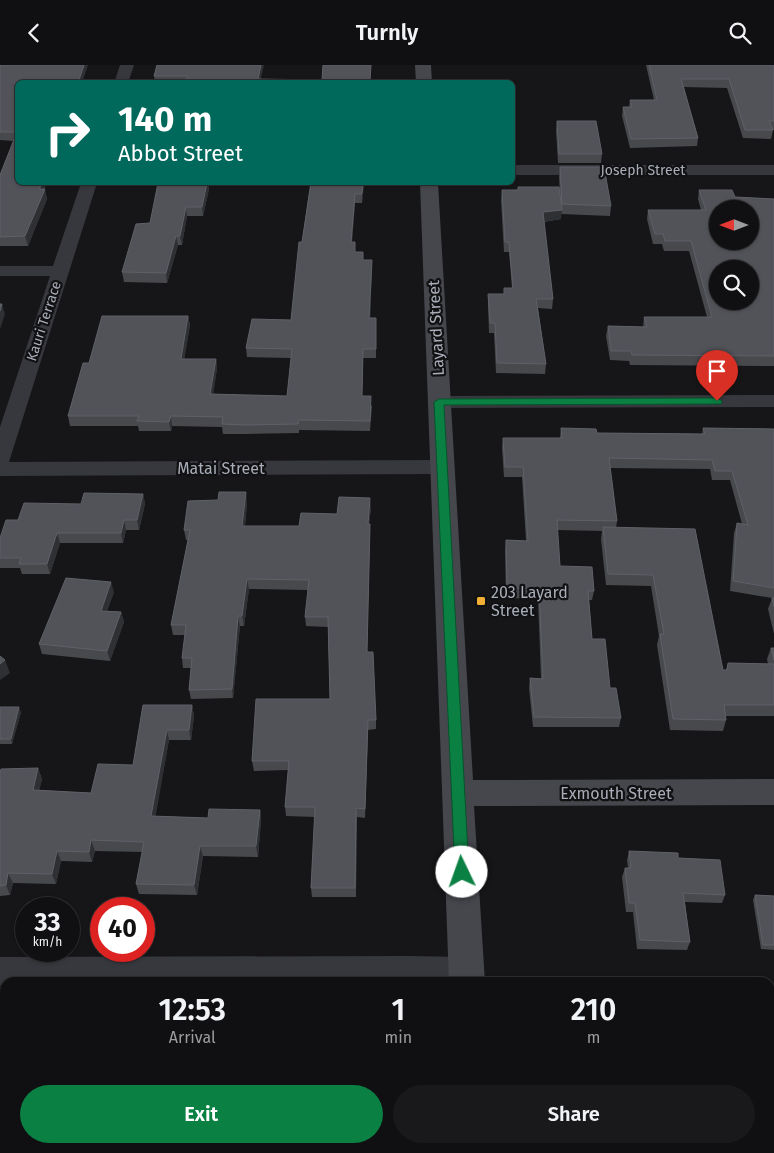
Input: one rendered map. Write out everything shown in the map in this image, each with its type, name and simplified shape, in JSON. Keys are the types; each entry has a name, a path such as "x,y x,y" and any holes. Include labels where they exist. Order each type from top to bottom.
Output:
{"street":[{"path":"122,80 127,65"},
{"path":"423,65 424,80"},
{"name":"Joseph Street","path":"515,170 774,170"},
{"name":"Kauri Terrace","path":"0,459 88,185"},
{"name":"Layard Street","path":"429,185 467,977"},
{"path":"0,271 60,271"},
{"path":"439,402 774,401"},
{"name":"Matai Street","path":"0,469 442,467"},
{"name":"Exmouth Street","path":"458,793 774,792"},
{"path":"0,971 467,977"}],"building":[{"path":"0,65 84,65 79,80 15,80 15,132 0,132"},
{"path":"157,65 261,65 258,79 322,80 186,80 188,76 154,76"},
{"path":"323,65 371,65 370,80 322,80"},
{"path":"649,65 774,65 774,121 769,121 773,130 745,130 729,79 681,79 698,138 631,139 623,107 632,107 630,100 657,100"},
{"path":"557,121 596,121 602,154 559,154"},
{"path":"15,137 15,185 41,185 39,189 45,189 25,236 0,237 0,175"},
{"path":"560,167 604,167 611,206 562,204"},
{"path":"158,185 207,185 202,207 186,207 180,236 176,236 166,273 122,272 136,224 150,223"},
{"path":"311,185 363,185 362,194 355,194 351,242 355,242 355,252 363,252 363,260 372,260 369,318 376,318 376,349 363,349 362,396 371,396 370,421 299,420 298,424 245,425 222,424 223,417 171,416 169,422 137,421 139,416 68,416 83,363 89,363 102,316 188,316 181,359 216,359 210,394 287,396 292,349 246,348 252,319 291,320 299,242 302,242"},
{"path":"518,187 559,187 562,210 543,212 553,299 536,299 546,364 497,363 495,323 490,323 488,294 504,294 504,288 513,288 509,242 505,242 502,190 518,190"},
{"path":"699,190 732,190 735,197 774,199 774,356 632,355 631,351 611,351 608,326 647,327 644,317 712,317 710,310 759,310 759,260 709,260 709,306 691,241 665,241 663,234 655,234 648,210 706,210"},
{"path":"561,428 596,429 597,433 705,434 703,428 774,429 774,588 733,581 737,523 748,525 732,471 715,471 712,460 609,458 617,521 557,520 560,566 592,567 594,591 588,591 592,639 605,639 610,688 616,688 621,718 534,717 530,678 543,679 539,589 507,588 506,540 528,541 523,467 505,467 503,438 562,438"},
{"path":"219,492 246,492 242,526 299,526 301,513 337,514 339,497 370,498 367,652 373,652 376,720 368,720 365,809 356,808 355,888 311,888 315,807 285,807 289,761 252,761 256,699 330,699 328,617 305,617 309,580 247,579 242,616 238,616 232,689 189,690 192,658 182,658 186,625 171,625 190,530 184,530 188,501 218,500"},
{"path":"84,493 143,494 137,520 124,520 121,533 57,533 47,564 19,564 21,558 0,558 0,538 6,520 18,520 24,503 81,504"},
{"path":"603,527 695,529 723,670 727,670 728,663 774,664 774,705 724,705 726,720 673,719 660,634 664,634 653,575 608,574"},
{"path":"66,578 111,582 101,611 121,612 107,651 39,644"},
{"path":"771,648 774,648 774,660"},
{"path":"0,656 5,660 0,664"},
{"path":"143,705 192,705 189,730 167,730 151,816 208,818 209,809 260,810 256,846 200,846 194,885 136,884 144,842 91,840 89,852 57,851 52,874 8,873 6,885 0,886 1,769 38,768 33,790 91,793 98,764 133,765"},
{"path":"0,707 19,707 11,739 0,739"},
{"path":"629,851 678,853 678,858 720,860 725,895 683,893 690,942 640,940 635,903 629,903 625,868 631,868"},
{"path":"755,895 774,896 774,945 763,945"}],"place":[{"name":"203 Layard Street","path":"481,601"}],"route":[{"path":"462,872 439,402 717,401"}]}
